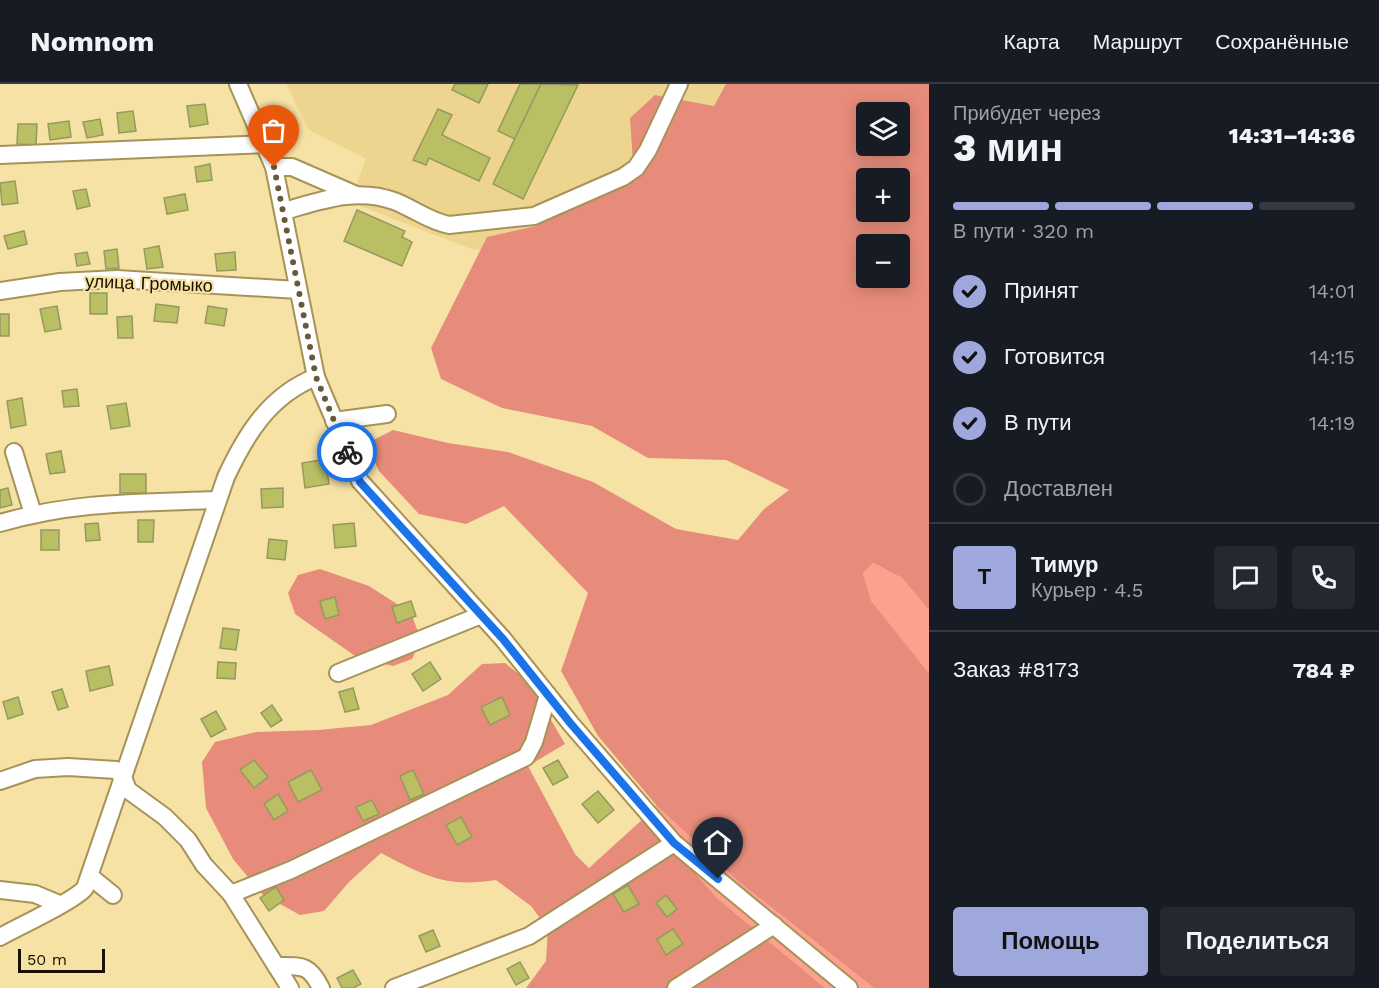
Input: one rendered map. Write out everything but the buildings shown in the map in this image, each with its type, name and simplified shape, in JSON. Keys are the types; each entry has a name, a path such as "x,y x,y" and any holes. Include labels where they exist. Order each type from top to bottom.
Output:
{"street":[{"path":"238,84 266,144 274,167 316,377 360,482 482,615 674,843 849,988"},
{"path":"274,167 292,167 354,194 393,201 436,223 449,225 506,221 534,216 636,168 648,150 679,84"},
{"path":"0,155 266,144"},
{"path":"284,211 354,194"},
{"name":"улица Громыко","path":"0,291 60,282 117,279 298,290"},
{"path":"0,937 59,904 72,901 81,894 90,877 217,500 248,433 287,392 316,377"},
{"path":"334,421 387,414"},
{"path":"14,452 33,514"},
{"path":"0,523 33,514 116,502 217,500"},
{"path":"338,673 482,615"},
{"path":"231,894 291,870 526,757 534,742 548,695"},
{"path":"0,781 35,769 68,767 116,770 123,777 128,790 165,817 188,840 204,865 231,894 290,988"},
{"path":"394,988 529,936 674,843"},
{"path":"90,877 113,896"},
{"path":"0,890 35,894 59,904"},
{"path":"676,988 774,925"},
{"path":"276,966 301,966 312,971 321,988"}],"shaded area":[{"path":"286,84 841,84 701,212 474,250 350,202 366,159 309,130"},
{"path":"726,84 929,84 929,610 902,578 873,563 863,573 871,601 929,673 929,988 874,988 739,882 656,805 598,736 561,671 588,593 504,506 466,524 419,514 379,471 366,444 393,430 448,443 508,452 593,482 676,529 738,540 764,509 789,490 726,460 648,458 592,426 502,408 441,379 431,348 487,237 536,226 603,189 634,179 630,118 655,95 714,106"},
{"path":"873,563 902,578 929,610 929,673 870,601 863,573"},
{"path":"320,569 369,586 411,613 421,640 412,659 393,666 358,658 295,614 288,593 298,575"},
{"path":"505,663 529,682 565,744 528,766 575,854 589,868 645,817 717,898 825,988 526,988 546,961 548,929 531,906 496,880 463,882 436,878 381,853 350,881 324,911 300,915 262,894 233,859 206,808 202,762 215,742 256,732 371,725 448,695 482,664"},
{"path":"656,805 739,882 874,988 825,988 717,898 645,817"}],"way so far":[{"path":"274,167 316,377 347,452"}],"route":[{"path":"347,452 360,482 503,639 571,724 674,843 718,879"}]}
